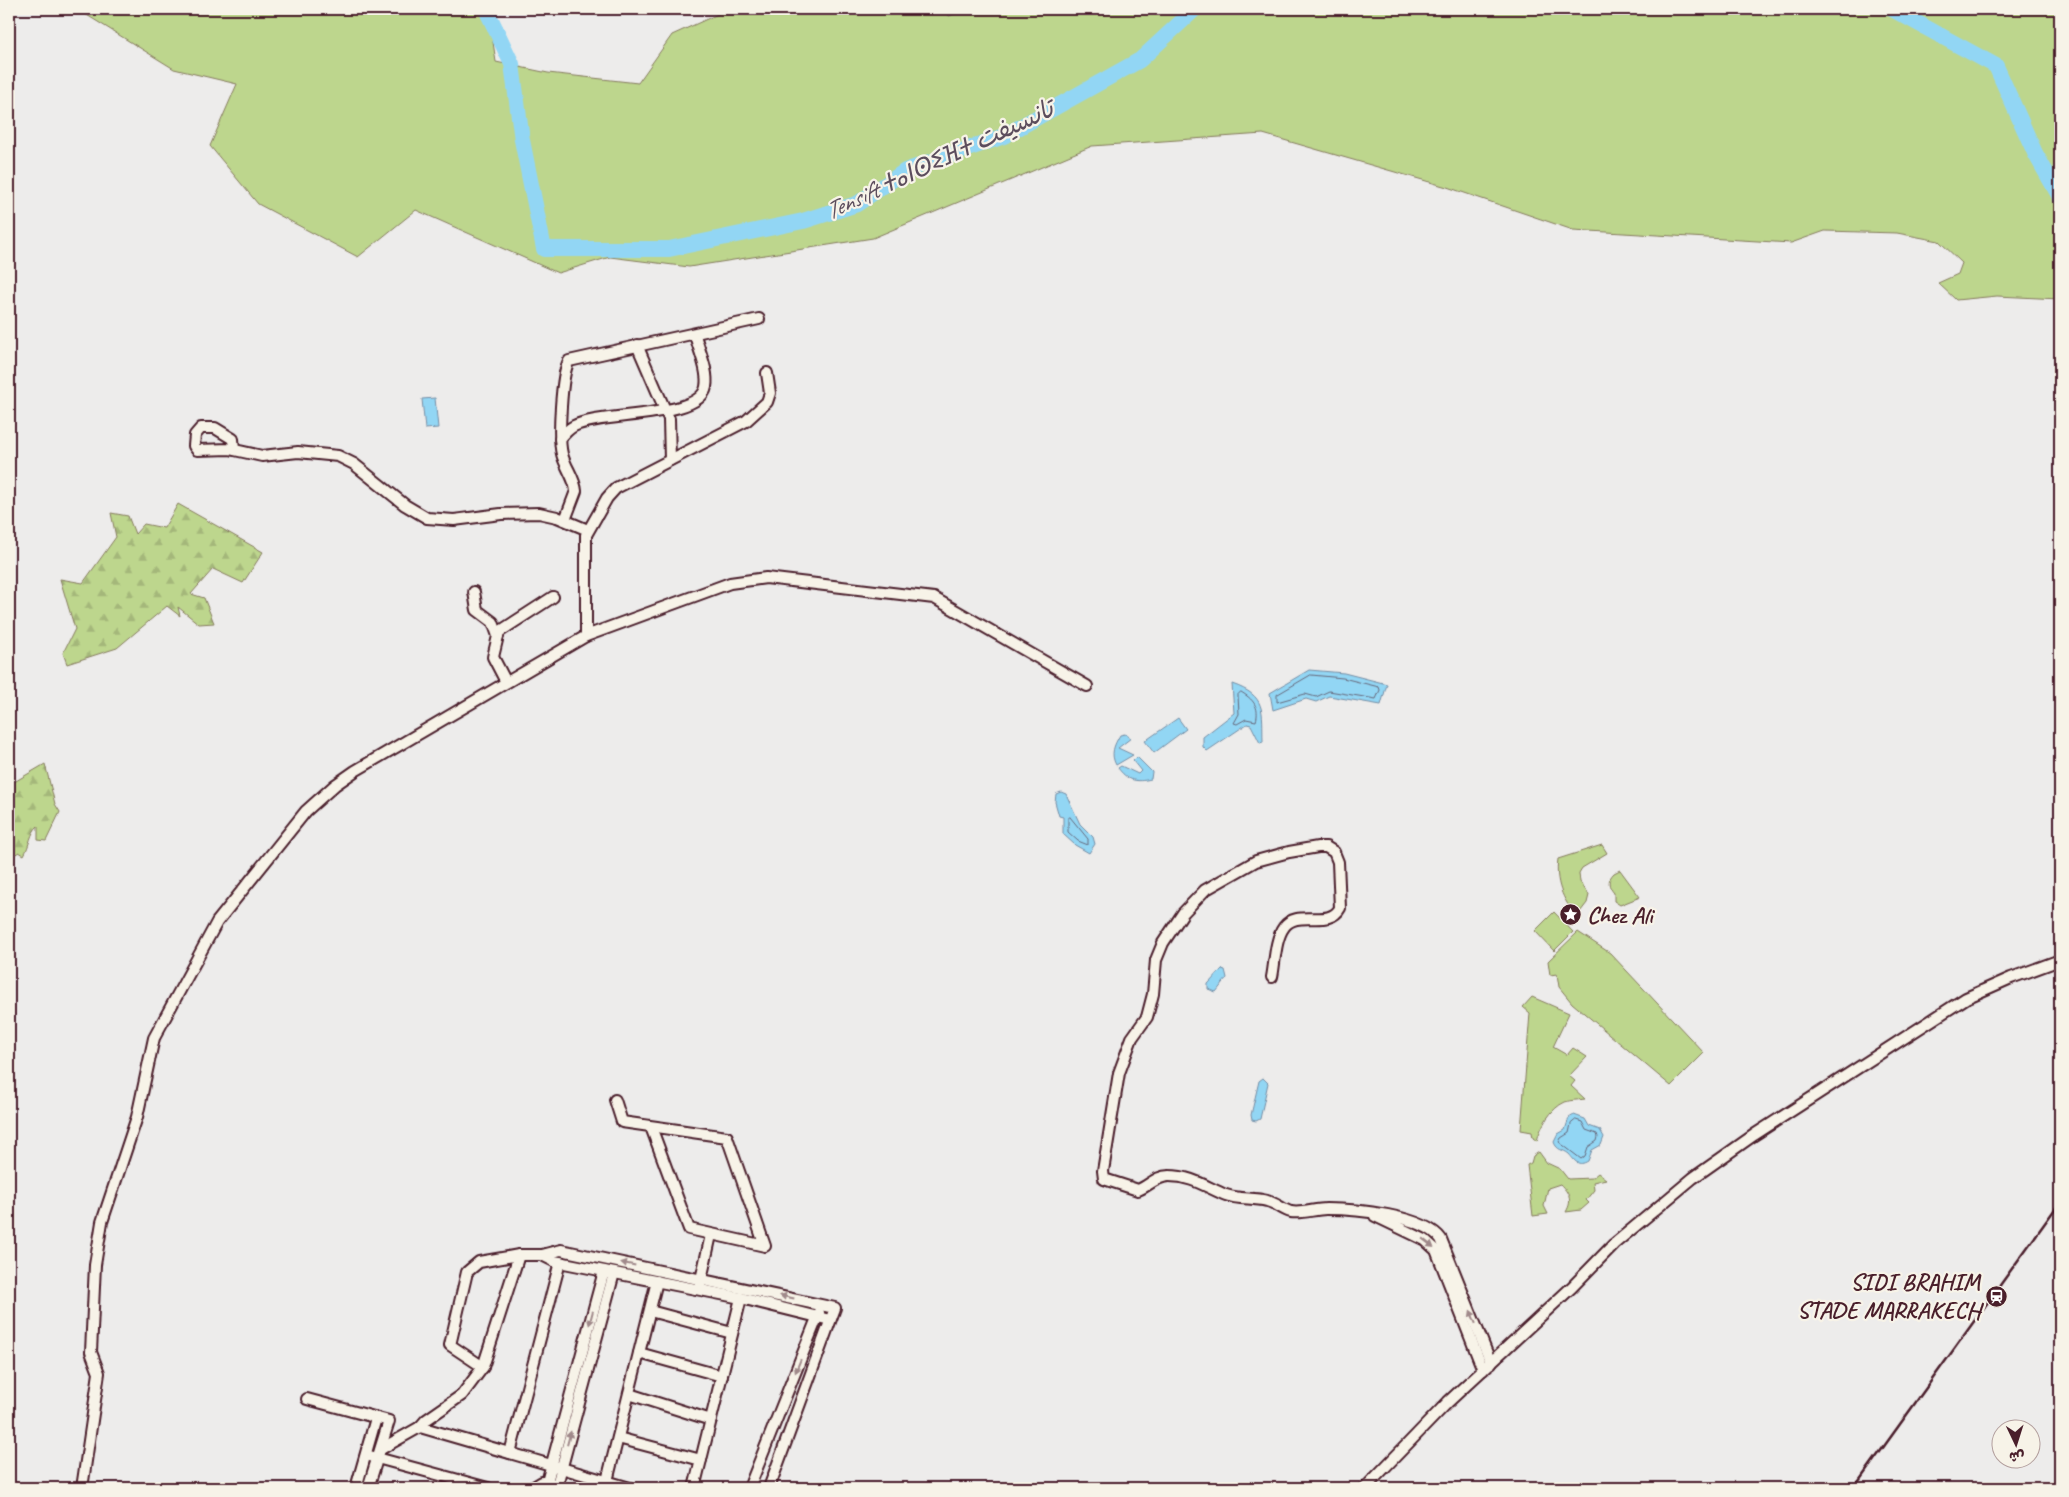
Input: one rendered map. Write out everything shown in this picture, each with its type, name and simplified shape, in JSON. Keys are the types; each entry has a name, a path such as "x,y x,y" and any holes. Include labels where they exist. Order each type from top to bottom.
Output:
{"street":[{"path":"565,520 576,488 562,455 560,439 564,372 569,361 759,320"},
{"path":"560,439 573,426 595,419 667,412 692,402 705,391 705,373 695,335"},
{"path":"637,345 667,412 671,434 670,460"},
{"path":"586,636 586,548 588,530 612,492 670,460 739,426 764,406 770,393 767,373"},
{"path":"234,450 262,456 298,452 341,456 354,464 405,505 427,518 438,520 518,512 539,513 565,520 588,530"},
{"path":"82,1488 99,1373 91,1352 95,1265 98,1243 102,1222 137,1117 154,1038 217,922 306,811 335,785 355,771 586,636 730,583 766,578 934,598 1087,686"},
{"path":"474,592 477,610 493,622 498,636"},
{"path":"506,682 494,657 499,632 553,597"},
{"path":"1272,977 1280,934 1287,924 1294,919 1330,917 1340,908 1338,862 1334,852 1328,848 1318,847 1289,852 1256,861 1205,890 1183,913 1163,943 1156,960 1153,994 1147,1017 1132,1038 1119,1073 1102,1171 1103,1178 1138,1190 1158,1178 1166,1176 1186,1177 1224,1194 1267,1200 1290,1212 1331,1209 1369,1214 1404,1224 1429,1242 1436,1250 1487,1366"},
{"path":"1365,1488 1441,1409 1572,1287 1614,1244 1705,1169 1966,998 2036,968 2060,960"},
{"path":"615,1100 622,1122 727,1137 765,1246 689,1229 651,1127"},
{"path":"697,1289 702,1280 710,1234"},
{"path":"484,1367 450,1345 467,1272 479,1262 519,1256 542,1255 561,1250 835,1308 768,1488"},
{"path":"542,1255 560,1262 741,1298 830,1320"},
{"path":"380,1454 462,1395 484,1367 519,1256"},
{"path":"510,1453 560,1262"},
{"path":"532,1488 542,1482 555,1485 556,1467 609,1272"},
{"path":"607,1481 657,1281"},
{"path":"694,1488 741,1298"},
{"path":"749,1488 822,1305"},
{"path":"650,1311 732,1333"},
{"path":"639,1353 722,1376"},
{"path":"788,1392 802,1397"},
{"path":"629,1394 710,1420"},
{"path":"307,1399 389,1421 368,1488"},
{"path":"356,1488 376,1418"},
{"path":"420,1427 630,1488"},
{"path":"772,1429 788,1435"},
{"path":"618,1438 701,1460"},
{"path":"366,1455 380,1454 488,1488"},
{"path":"757,1468 773,1476"}],"green space":[{"path":"77,9 488,9 496,62 548,73 638,83 672,35 729,9 943,9 949,16 968,9 2060,9 2060,299 1997,296 1956,300 1938,283 1958,274 1962,263 1939,241 1897,233 1825,231 1791,243 1573,230 1447,187 1263,134 1092,146 873,238 689,267 610,257 558,273 416,210 358,257 258,204 210,146 237,84 174,69"},
{"path":"178,504 263,552 243,583 213,569 191,594 204,598 214,623 199,624 178,607 180,616 167,606 117,648 67,664 63,653 75,629 60,579 83,583 116,537 111,513 128,516 135,534 144,524 164,528"},
{"path":"45,764 55,804 60,812 46,841 38,840 38,826 33,832 24,855 19,852 9,858 9,785"},
{"path":"1602,845 1607,853 1582,868 1579,873 1580,882 1589,895 1587,903 1577,916 1567,903 1561,890 1557,867 1558,859"},
{"path":"1620,870 1640,897 1620,905 1614,901 1614,893 1609,883 1614,873"},
{"path":"1554,912 1573,932 1554,951 1535,931"},
{"path":"1578,932 1610,953 1704,1053 1671,1086 1572,1003 1559,987 1557,974 1550,975 1548,961"},
{"path":"1532,997 1569,1013 1553,1047 1567,1055 1573,1048 1587,1057 1569,1076 1575,1081 1571,1086 1585,1099 1565,1102 1555,1109 1543,1124 1537,1141 1533,1138 1532,1132 1521,1130 1530,1013 1523,1007"},
{"path":"1539,1152 1547,1163 1560,1169 1568,1179 1592,1178 1598,1173 1606,1179 1593,1182 1594,1190 1586,1200 1589,1203 1581,1210 1566,1212 1570,1200 1566,1190 1560,1184 1548,1188 1544,1206 1548,1214 1533,1216 1527,1165 1531,1163 1533,1156"}],"water":[{"path":"435,398 438,428 425,429 422,399"},
{"path":"1309,670 1344,673 1387,684 1381,705 1329,696 1316,702 1306,699 1273,710 1270,693"},
{"path":"1232,684 1257,699 1262,713 1263,742 1260,743 1251,725 1247,724 1207,751 1203,747 1203,737 1234,713"},
{"path":"1178,718 1186,729 1154,753 1145,741"},
{"path":"1125,734 1131,738 1118,748 1133,755 1116,765 1113,757 1115,746 1120,735"},
{"path":"1137,757 1152,772 1151,779 1140,781 1128,778 1118,768 1121,766 1138,774 1141,771 1133,761"},
{"path":"1061,792 1066,794 1080,824 1093,837 1095,844 1089,853 1075,845 1063,834 1063,817 1059,816 1055,802 1056,794"},
{"path":"1222,969 1225,970 1227,978 1216,992 1208,989 1208,984"},
{"path":"1263,1078 1268,1083 1260,1119 1256,1121 1252,1120 1251,1115 1259,1081"},
{"path":"1574,1115 1585,1119 1589,1126 1600,1130 1604,1137 1601,1145 1592,1150 1588,1161 1582,1163 1577,1162 1569,1154 1558,1148 1554,1142 1558,1134 1565,1130 1569,1118"}],"waterway":[{"name":"Tensift ⵜⴰⵏⵙⵉⴼⵜ تانسيفت","path":"486,9 512,64 522,140 544,249 669,249 803,221 857,204 905,171 1004,136 1140,60 1195,9"},
{"name":"Tensift ⵜⴰⵏⵙⵉⴼⵜ تانسيفت","path":"1892,9 1996,66 2035,153 2060,197"}],"railway":[{"path":"1854,1488 2060,1202"}],"place":[{"name":"Chez Ali","path":"1571,915"},
{"name":"SIDI BRAHIM STADE MARRAKECH","path":"1996,1296"}]}
